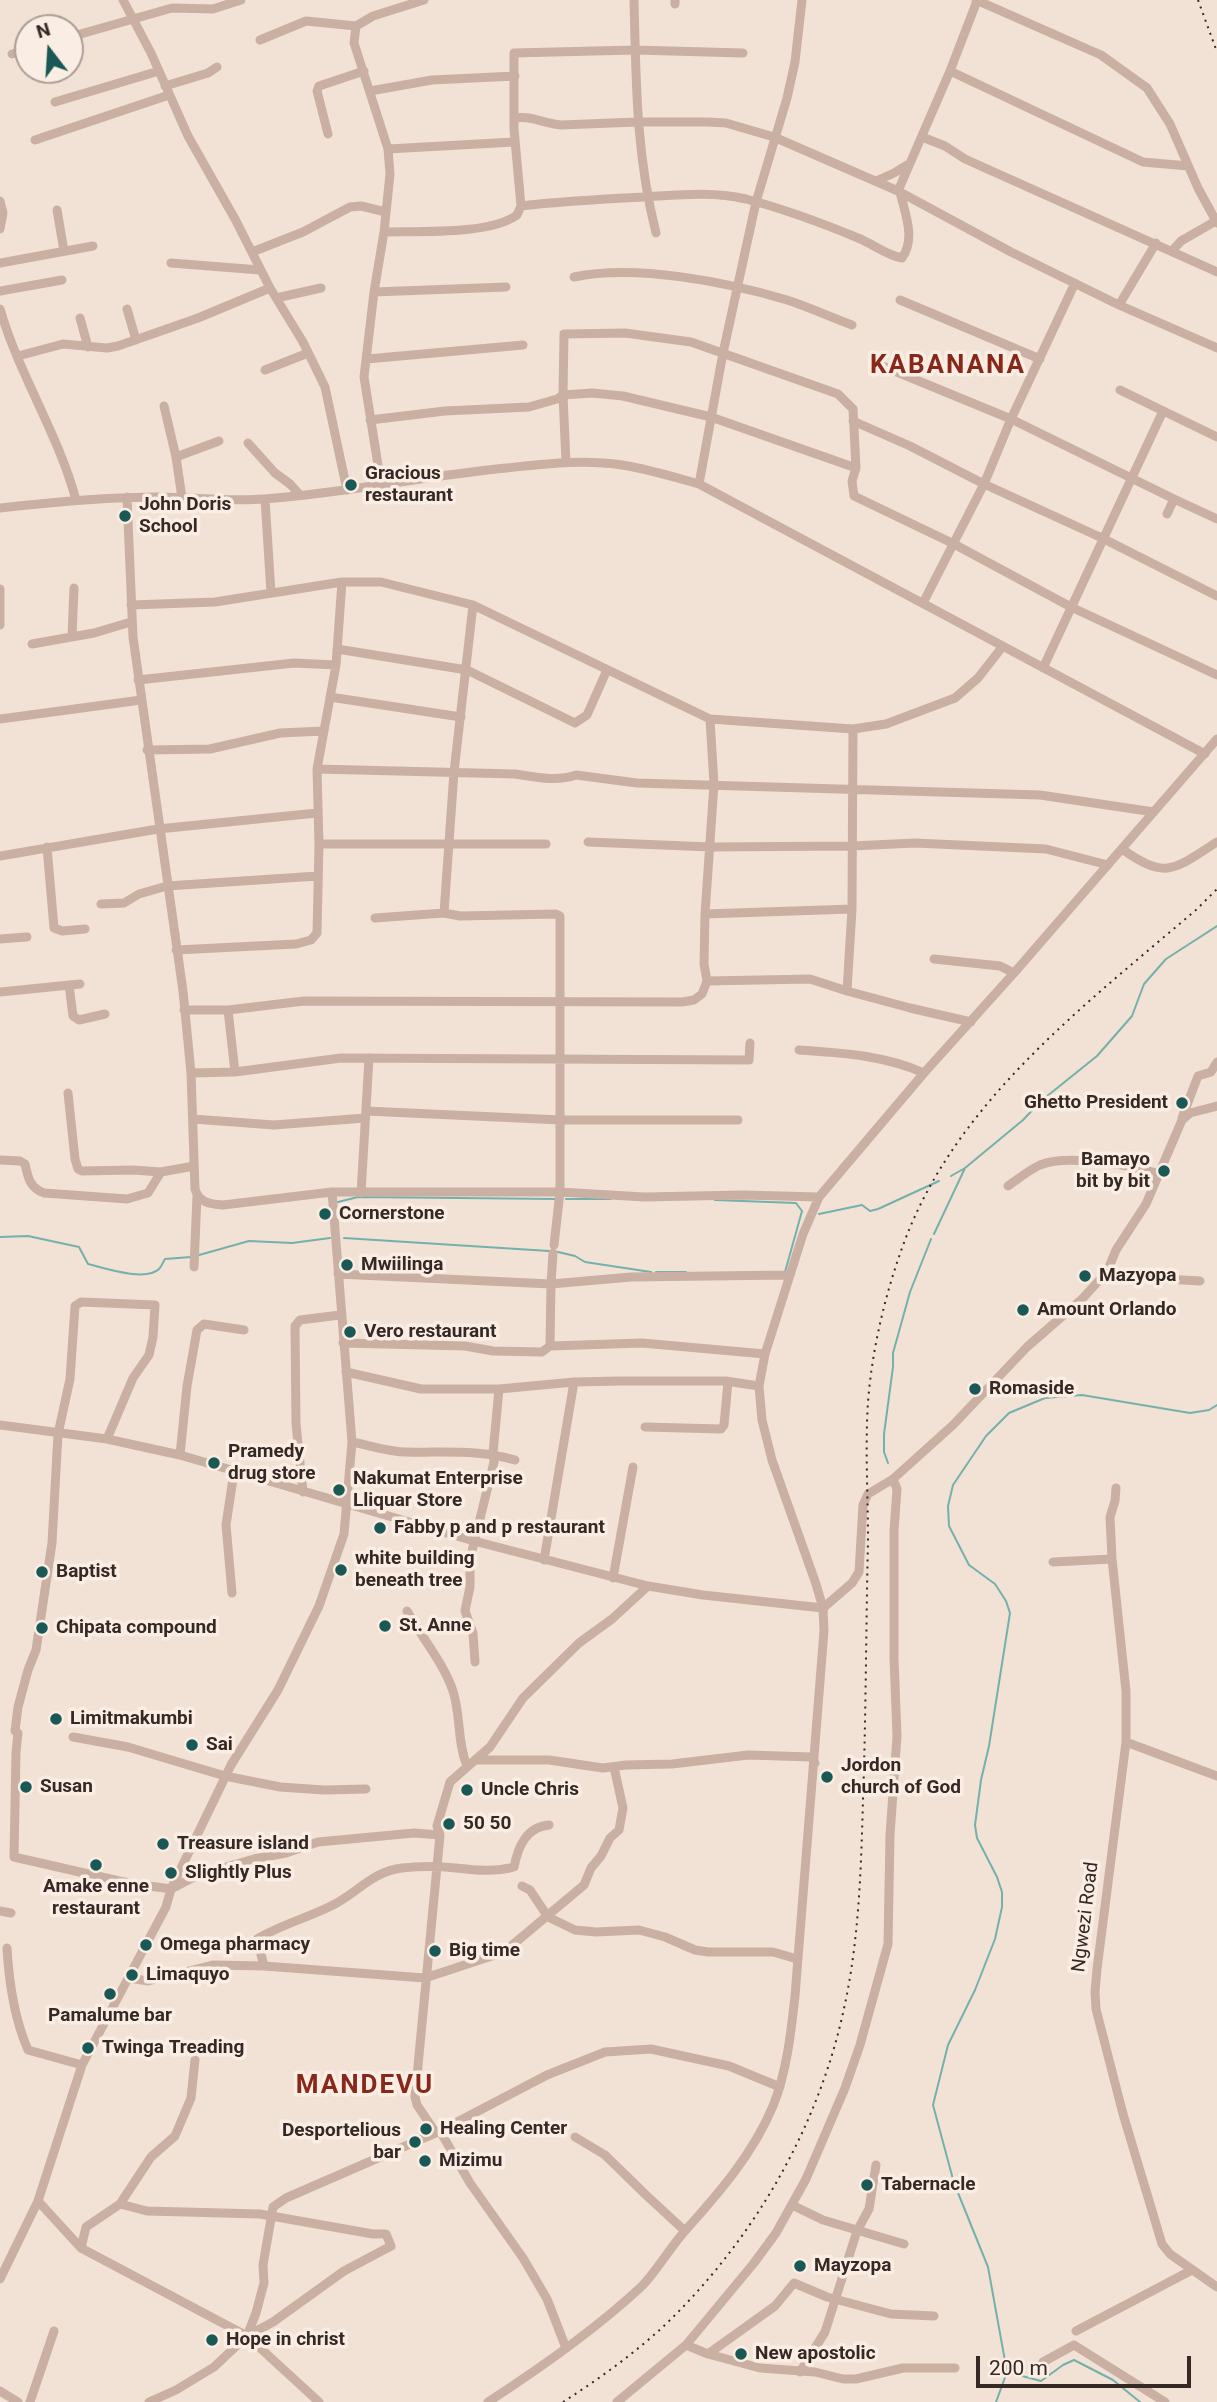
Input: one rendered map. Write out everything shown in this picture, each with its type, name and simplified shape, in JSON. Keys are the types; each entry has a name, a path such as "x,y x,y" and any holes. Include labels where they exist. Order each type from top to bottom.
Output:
{"street":[{"path":"123,0 134,18 188,136 325,387 347,490"},
{"path":"84,33 172,8 222,8 241,0"},
{"path":"384,13 388,0"},
{"path":"260,40 306,22 356,26 365,20 424,0"},
{"path":"634,0 637,121 646,197 656,233"},
{"path":"699,484 710,417 756,202 787,98 802,0"},
{"path":"520,206 705,193 756,202 831,227 876,245 887,254 902,258 909,239 899,191 977,0 996,4 1101,55 1147,88 1170,124 1217,222 1181,241 1172,251"},
{"path":"356,26 354,43 388,149 390,174 364,377 381,484"},
{"path":"384,232 442,231 500,225 517,215 520,206 514,142 514,54 635,50 743,52"},
{"path":"35,140 167,90 217,67"},
{"path":"55,102 159,71"},
{"path":"328,134 318,86 364,71"},
{"path":"950,71 1143,162 1188,166"},
{"path":"370,91 432,80 515,76"},
{"path":"514,118 531,117 561,125 637,121 726,123 774,136 899,191 1011,252 1119,305 1217,348"},
{"path":"922,137 945,146 965,159 1217,272"},
{"path":"388,149 514,142"},
{"path":"875,181 908,164"},
{"path":"0,201 0,229"},
{"path":"252,252 303,232 350,207 361,206 386,212"},
{"path":"57,210 64,251"},
{"path":"1119,305 1156,243"},
{"path":"0,263 93,246"},
{"path":"171,263 260,270"},
{"path":"574,277 617,273 656,274 737,288 789,301 852,325"},
{"path":"0,291 62,280"},
{"path":"923,603 984,484 1011,419 1075,283"},
{"path":"374,292 506,287"},
{"path":"18,356 63,344 107,348 198,318 270,288"},
{"path":"276,298 321,288"},
{"path":"900,300 1040,359"},
{"path":"0,309 69,474 76,500"},
{"path":"127,309 136,340"},
{"path":"80,318 88,347"},
{"path":"566,462 564,334 625,333 691,342 838,394 853,409 856,468 852,481 854,496 952,543 1071,607 1217,675"},
{"path":"367,359 523,345"},
{"path":"265,370 308,353"},
{"path":"874,363 1011,419 1217,519"},
{"path":"1120,390 1217,437"},
{"path":"370,420 445,411 529,407 563,396 592,393 623,396 710,417 856,468"},
{"path":"164,406 182,498"},
{"path":"1043,668 1163,411"},
{"path":"853,421 911,446 1217,596"},
{"path":"176,457 219,441"},
{"path":"248,443 275,473 300,495"},
{"path":"0,508 127,498 228,501 265,499 566,462 620,464 699,484 1205,754"},
{"path":"127,498 131,622 158,829 183,991 191,1073 197,1196 194,1267"},
{"path":"265,499 271,593"},
{"path":"1167,514 1174,499"},
{"path":"131,605 215,602 342,582 381,582 473,606 710,719 853,729 886,724 955,698 978,678 1003,646"},
{"path":"176,950 296,943 311,940 317,933 317,769 336,665 342,582"},
{"path":"72,637 74,588"},
{"path":"0,589 0,625"},
{"path":"444,913 454,772 473,606"},
{"path":"32,644 131,622"},
{"path":"338,649 467,670 575,723 587,715 607,670"},
{"path":"138,680 294,663 336,665"},
{"path":"330,697 461,717"},
{"path":"0,719 141,699"},
{"path":"184,1010 228,1010 304,1001 694,1000 702,994 707,981 704,964 705,914 712,847 714,784 710,719"},
{"path":"847,990 852,909 853,729"},
{"path":"147,750 210,750 280,733 324,731"},
{"path":"488,2402 566,2348 644,2284 667,2252 725,2186 766,2123 780,2087 791,2029 824,1631 823,1608 816,1584 772,1460 762,1420 759,1385 765,1354 789,1275 819,1197 1217,739"},
{"path":"317,769 515,774 547,779 576,775 637,783 1040,795 1154,812"},
{"path":"0,856 158,829 317,813"},
{"path":"588,842 712,847 915,843 1046,849 1108,865"},
{"path":"1122,849 1149,867 1165,868 1178,866 1217,842"},
{"path":"319,844 546,844"},
{"path":"47,847 54,928 62,931 85,929"},
{"path":"101,904 124,903 139,894 167,886 318,876"},
{"path":"705,914 852,909"},
{"path":"375,918 444,913 460,916 560,916 560,1192 551,1284 550,1346"},
{"path":"0,939 27,937"},
{"path":"934,960 1000,966 1014,973"},
{"path":"707,981 810,979 910,1008 971,1021"},
{"path":"0,992 80,984"},
{"path":"69,985 73,1016 79,1020 105,1014"},
{"path":"228,1010 235,1072"},
{"path":"191,1073 235,1072 331,1059 369,1058 749,1060 750,1043"},
{"path":"799,1050 881,1059 924,1073"},
{"path":"361,1193 369,1058"},
{"path":"0,1425 107,1438 180,1455 474,1541 648,1586 823,1608 857,1578 864,1501 868,1494 893,1479 962,1416 1027,1347 1081,1300 1107,1272 1116,1250 1146,1204 1198,1076 1211,1072 1217,1062"},
{"path":"68,1093 78,1169 161,1172 194,1166"},
{"path":"1182,1120 1190,1113 1217,1105"},
{"path":"192,1119 274,1125 366,1114 561,1120 738,1120"},
{"path":"0,1160 20,1161 24,1164 28,1180 44,1193 134,1198 148,1193 161,1172"},
{"path":"1008,1186 1042,1164 1073,1161 1117,1164 1159,1174"},
{"path":"197,1196 205,1203 223,1205 332,1192 560,1192 644,1196 819,1197"},
{"path":"0,2276 38,2201 82,2065 166,1907 171,1889 225,1776 278,1690 319,1606 344,1534 352,1442 332,1192"},
{"path":"1107,1272 1114,1276 1200,1281"},
{"path":"338,1274 551,1284 631,1278 789,1275"},
{"path":"107,1438 133,1378 149,1355 155,1305 81,1302 75,1306 70,1379 58,1434 52,1543 36,1650 21,1695 15,1731 19,1733 16,1752 14,1857 128,1884 171,1889 198,1875 286,1853 318,1842 414,1833 440,1835"},
{"path":"303,1492 296,1424 295,1326 300,1321 340,1315"},
{"path":"180,1455 187,1386 197,1330 204,1324 243,1330"},
{"path":"343,1343 465,1346 493,1351 542,1352 550,1346 642,1343 765,1354"},
{"path":"346,1372 421,1389 499,1389 574,1382 728,1382 759,1385"},
{"path":"544,1560 574,1382"},
{"path":"645,1427 721,1429 724,1425 728,1382"},
{"path":"475,1662 473,1633 465,1611 470,1587 470,1559 494,1462 499,1389"},
{"path":"352,1442 403,1452 448,1450 493,1453 515,1461"},
{"path":"614,1578 633,1467"},
{"path":"232,1593 226,1525 234,1472"},
{"path":"617,2402 686,2345 754,2263 792,2206 806,2179 845,2088 860,2045 888,1944 890,1835 897,1736 894,1521 897,1489 893,1479"},
{"name":"Ngwezi Road","path":"1116,1488 1110,1517 1126,1691 1126,1742 1100,1943 1096,2009 1123,2114 1162,2244 1170,2254 1217,2287"},
{"path":"1053,1562 1112,1559"},
{"path":"566,2348 547,2299 523,2258 417,2105 415,2097 440,1835 437,1826 450,1782 490,1747 523,1698 579,1643 612,1619 648,1586"},
{"path":"407,1611 446,1671 454,1695 460,1748 471,1763"},
{"path":"74,1737 128,1747 225,1776 280,1787 366,1789"},
{"path":"1126,1742 1217,1776"},
{"path":"471,1763 534,1759 597,1768 672,1764 766,1754 811,1757 815,1763"},
{"path":"129,1978 148,1981 213,1965 264,1966 425,1978 504,1952 584,1885 591,1868 610,1838 619,1830 623,1808 614,1767"},
{"path":"264,1966 258,1949 259,1937 334,1905 374,1876 386,1871 437,1867 483,1871 514,1867 519,1848 527,1835 537,1828 549,1825"},
{"path":"522,1886 530,1890 548,1917 579,1931 618,1933 639,1930 665,1937 695,1950 773,1952 797,1959"},
{"path":"0,1911 11,1913"},
{"path":"7,1948 10,1987 20,2032 28,2050 82,2065"},
{"path":"247,2336 264,2283 263,2265 273,2207 286,2198 438,2132 547,2075 605,2052 651,2049 729,2066 780,2087"},
{"path":"81,2248 86,2227 120,2204 151,2157 175,2136 191,2098 195,2060"},
{"path":"575,2137 605,2155 685,2231"},
{"path":"800,2372 825,2332 857,2231 869,2209 876,2165"},
{"path":"38,2201 81,2248 247,2336 319,2402"},
{"path":"120,2204 147,2211 222,2212 386,2234 391,2246 344,2271 273,2322 247,2336 215,2367 149,2402"},
{"path":"792,2206 823,2220 904,2244"},
{"path":"1076,2331 1192,2270"},
{"path":"708,2354 775,2306 794,2283 836,2299 891,2314 934,2316"},
{"path":"30,2402 54,2331"},
{"path":"686,2345 760,2368 815,2372 844,2379 856,2379 903,2368 955,2368"},
{"path":"1043,2362 1074,2345 1165,2402"},
{"path":"0,2391 18,2402"}],"waterway":[{"path":"951,1176 965,1168 1097,1056 1132,1016 1144,984 1166,959 1217,926"},
{"path":"934,1234 965,1168"},
{"path":"819,1214 862,1205 870,1211 878,1209 939,1181"},
{"path":"338,1202 358,1197 556,1199"},
{"path":"566,1199 611,1199"},
{"path":"715,1200 796,1203 802,1211 785,1272"},
{"path":"0,1237 28,1236 79,1247 88,1264 135,1274 153,1273 165,1259 191,1257"},
{"path":"199,1255 249,1241 292,1243 330,1238"},
{"path":"344,1238 549,1251"},
{"path":"888,1463 884,1452 884,1434 893,1353 910,1292 931,1239"},
{"path":"558,1252 575,1256 585,1262 651,1272"},
{"path":"656,1272 686,1272"},
{"path":"996,2402 1007,2372 988,2267 954,2183 933,2105 948,2045 975,1990 995,1939 1002,1907 1002,1892 977,1838 975,1825 1010,1613 995,1584 969,1565 949,1526 948,1506 953,1485 986,1436 1009,1413 1045,1398 1082,1395 1190,1413 1209,1410 1217,1405"},
{"path":"1007,2372 1041,2381 1074,2360 1113,2380 1140,2402"}],"railway":[{"path":"1198,0 1217,52"},
{"path":"563,2402 654,2335 697,2292 726,2257 777,2181 798,2141 831,2057 848,1987 860,1880 865,1734 868,1402 880,1325 901,1251 924,1198 953,1149 987,1104 1067,1021 1217,889"}],"place":[{"name":"Gracious restaurant","path":"351,485"},
{"name":"John Doris School","path":"125,516"},
{"name":"Ghetto President","path":"1182,1103"},
{"name":"Bamayo bit by bit","path":"1164,1171"},
{"name":"Cornerstone","path":"325,1214"},
{"name":"Mwiilinga","path":"347,1265"},
{"name":"Mazyopa","path":"1085,1276"},
{"name":"Amount Orlando","path":"1023,1310"},
{"name":"Vero restaurant","path":"350,1332"},
{"name":"Romaside","path":"975,1389"},
{"name":"Pramedy drug store","path":"214,1463"},
{"name":"Nakumat Enterprise Lliquar Store","path":"339,1490"},
{"name":"Fabby p and p restaurant","path":"380,1528"},
{"name":"white building beneath tree","path":"341,1570"},
{"name":"Baptist","path":"42,1572"},
{"name":"St. Anne","path":"385,1626"},
{"name":"Chipata compound","path":"42,1628"},
{"name":"Limitmakumbi","path":"56,1719"},
{"name":"Sai","path":"192,1745"},
{"name":"Jordon church of God","path":"827,1777"},
{"name":"Susan","path":"26,1787"},
{"name":"Uncle Chris","path":"467,1790"},
{"name":"50 50","path":"449,1824"},
{"name":"Treasure island","path":"163,1844"},
{"name":"Amake enne restaurant","path":"96,1865"},
{"name":"Slightly Plus","path":"171,1873"},
{"name":"Omega pharmacy","path":"146,1945"},
{"name":"Big time","path":"435,1951"},
{"name":"Limaquyo","path":"132,1975"},
{"name":"Pamalume bar","path":"110,1994"},
{"name":"Twinga Treading","path":"88,2048"},
{"name":"Healing Center","path":"426,2129"},
{"name":"Desportelious bar","path":"415,2142"},
{"name":"Mizimu","path":"425,2161"},
{"name":"Tabernacle","path":"867,2185"},
{"name":"Mayzopa","path":"800,2266"},
{"name":"Hope in christ","path":"212,2340"},
{"name":"New apostolic","path":"741,2354"}],"district":[{"name":"KABANANA","path":"948,366"},
{"name":"MANDEVU","path":"365,2086"}]}
